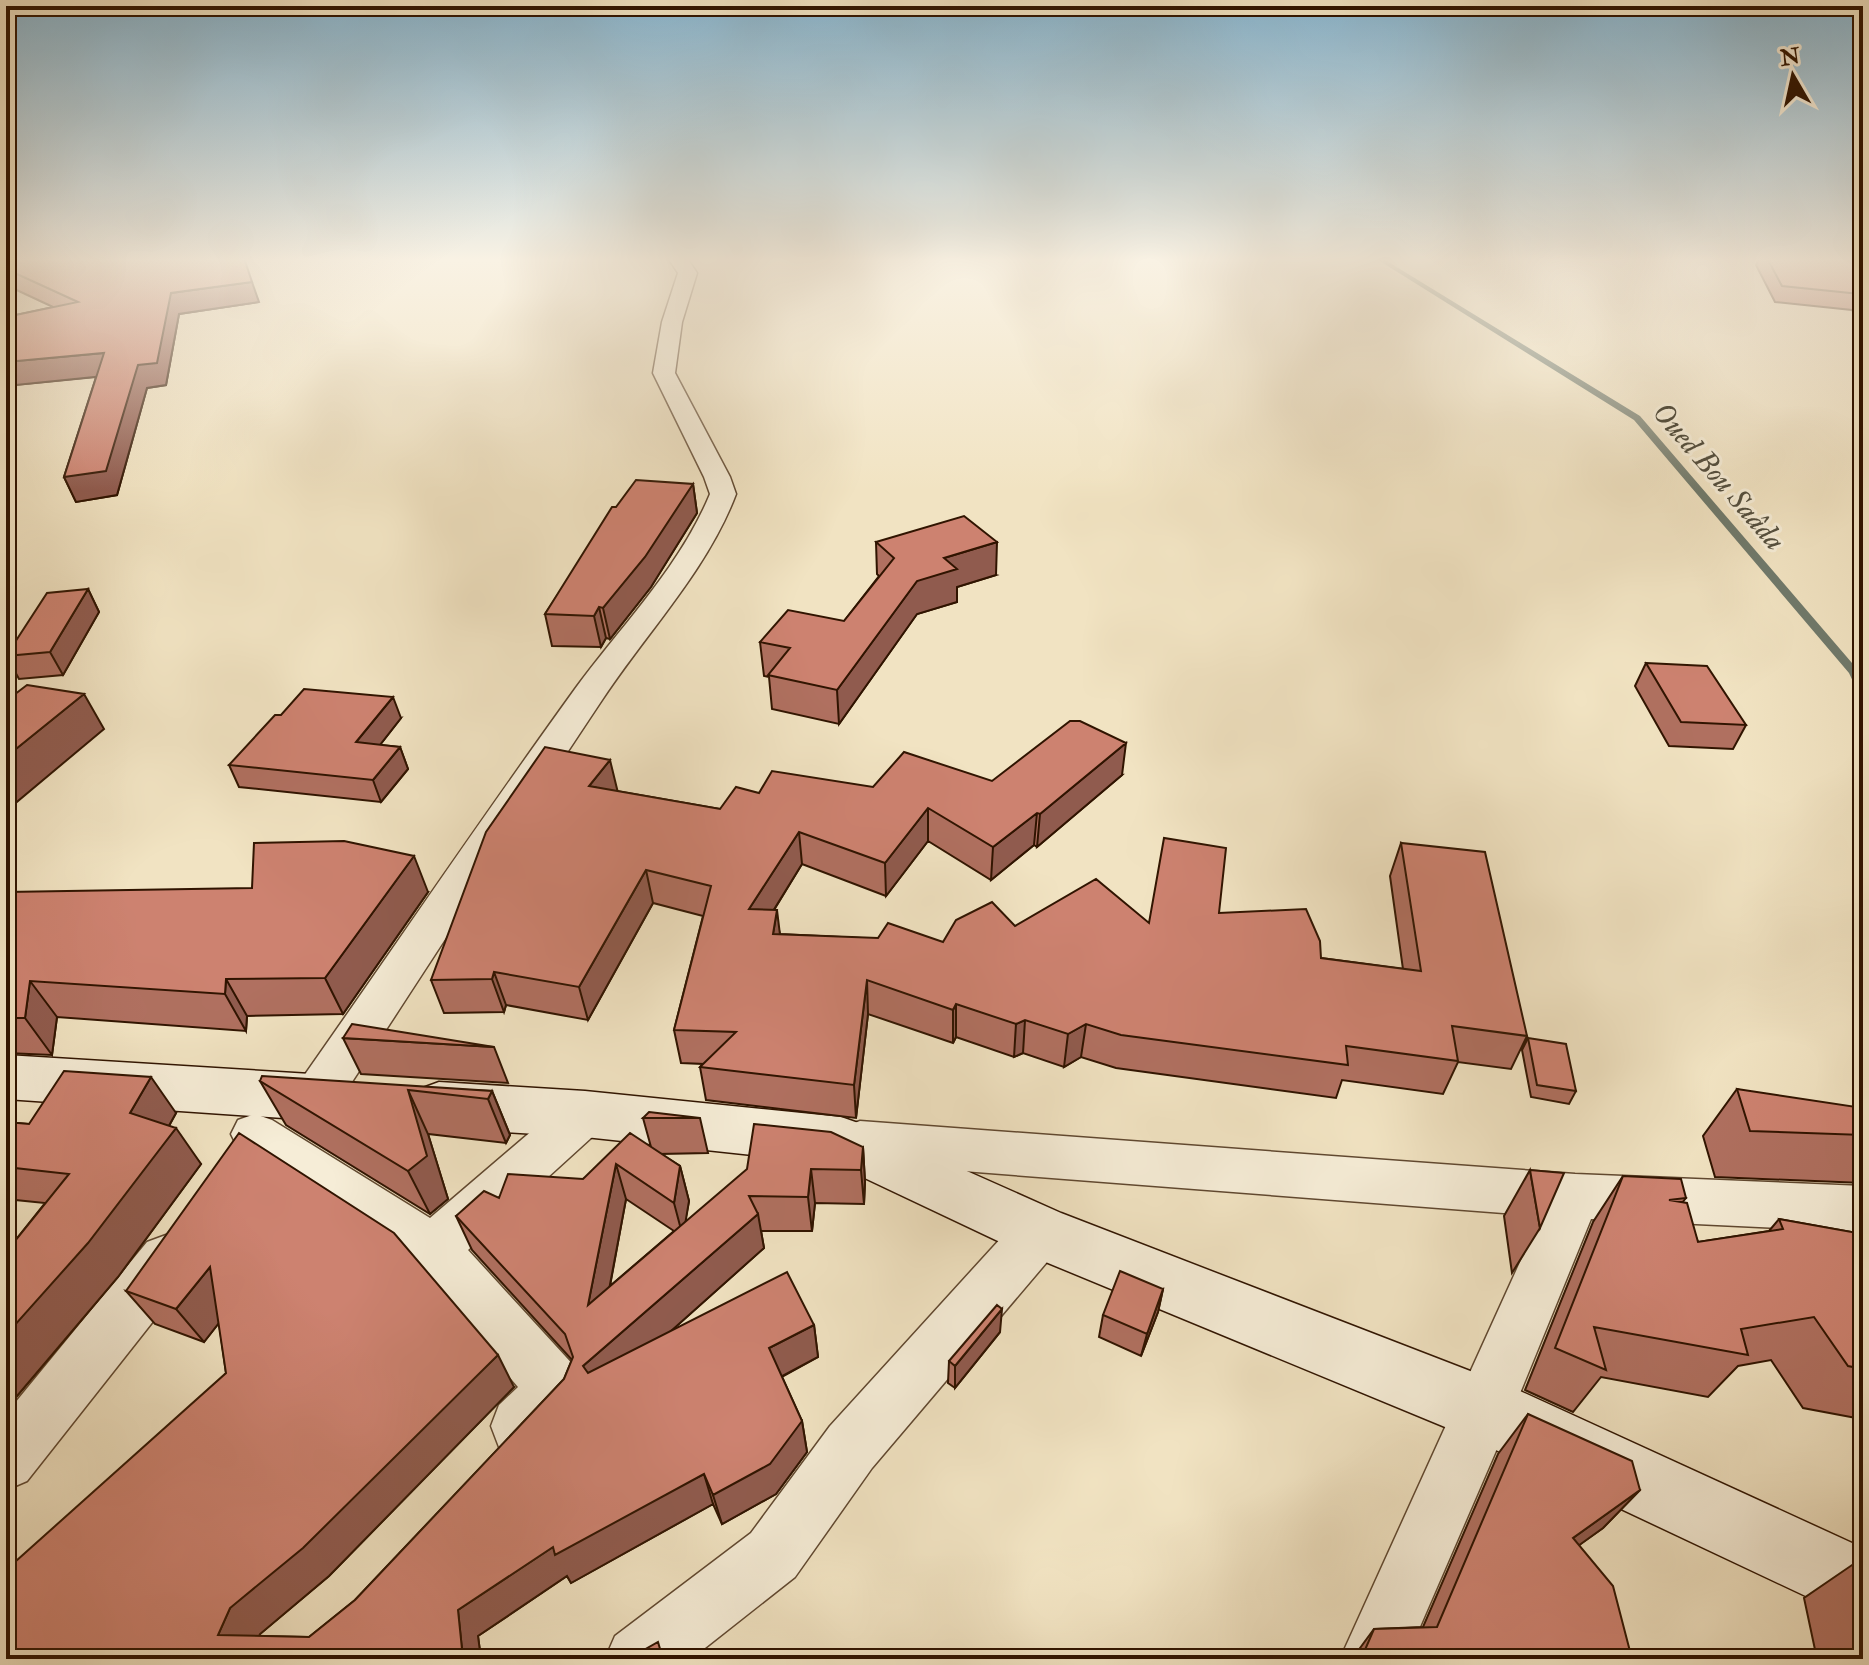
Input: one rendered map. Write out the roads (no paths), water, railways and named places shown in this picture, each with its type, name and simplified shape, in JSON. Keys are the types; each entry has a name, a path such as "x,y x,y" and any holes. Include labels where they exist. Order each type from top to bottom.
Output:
{"main road":[{"path":"6,1077 268,1124 585,1114 841,1141 1040,1232 1485,1410 1863,1586"}],"street":[{"path":"481,1467 556,1388 433,1248 268,1124 655,606 715,514 723,494 717,477 664,373 671,336"},
{"path":"433,1248 585,1114"},
{"path":"841,1141 1575,1196 1863,1209"},
{"path":"1373,1659 1485,1410 1575,1196"},
{"path":"6,1460 139,1297 193,1222"},
{"path":"638,1659 773,1555 851,1447 1040,1232"}],"waterway":[{"name":"Oued Bou Saâda","path":"1504,336 1637,418 1854,672 1863,692"}]}
